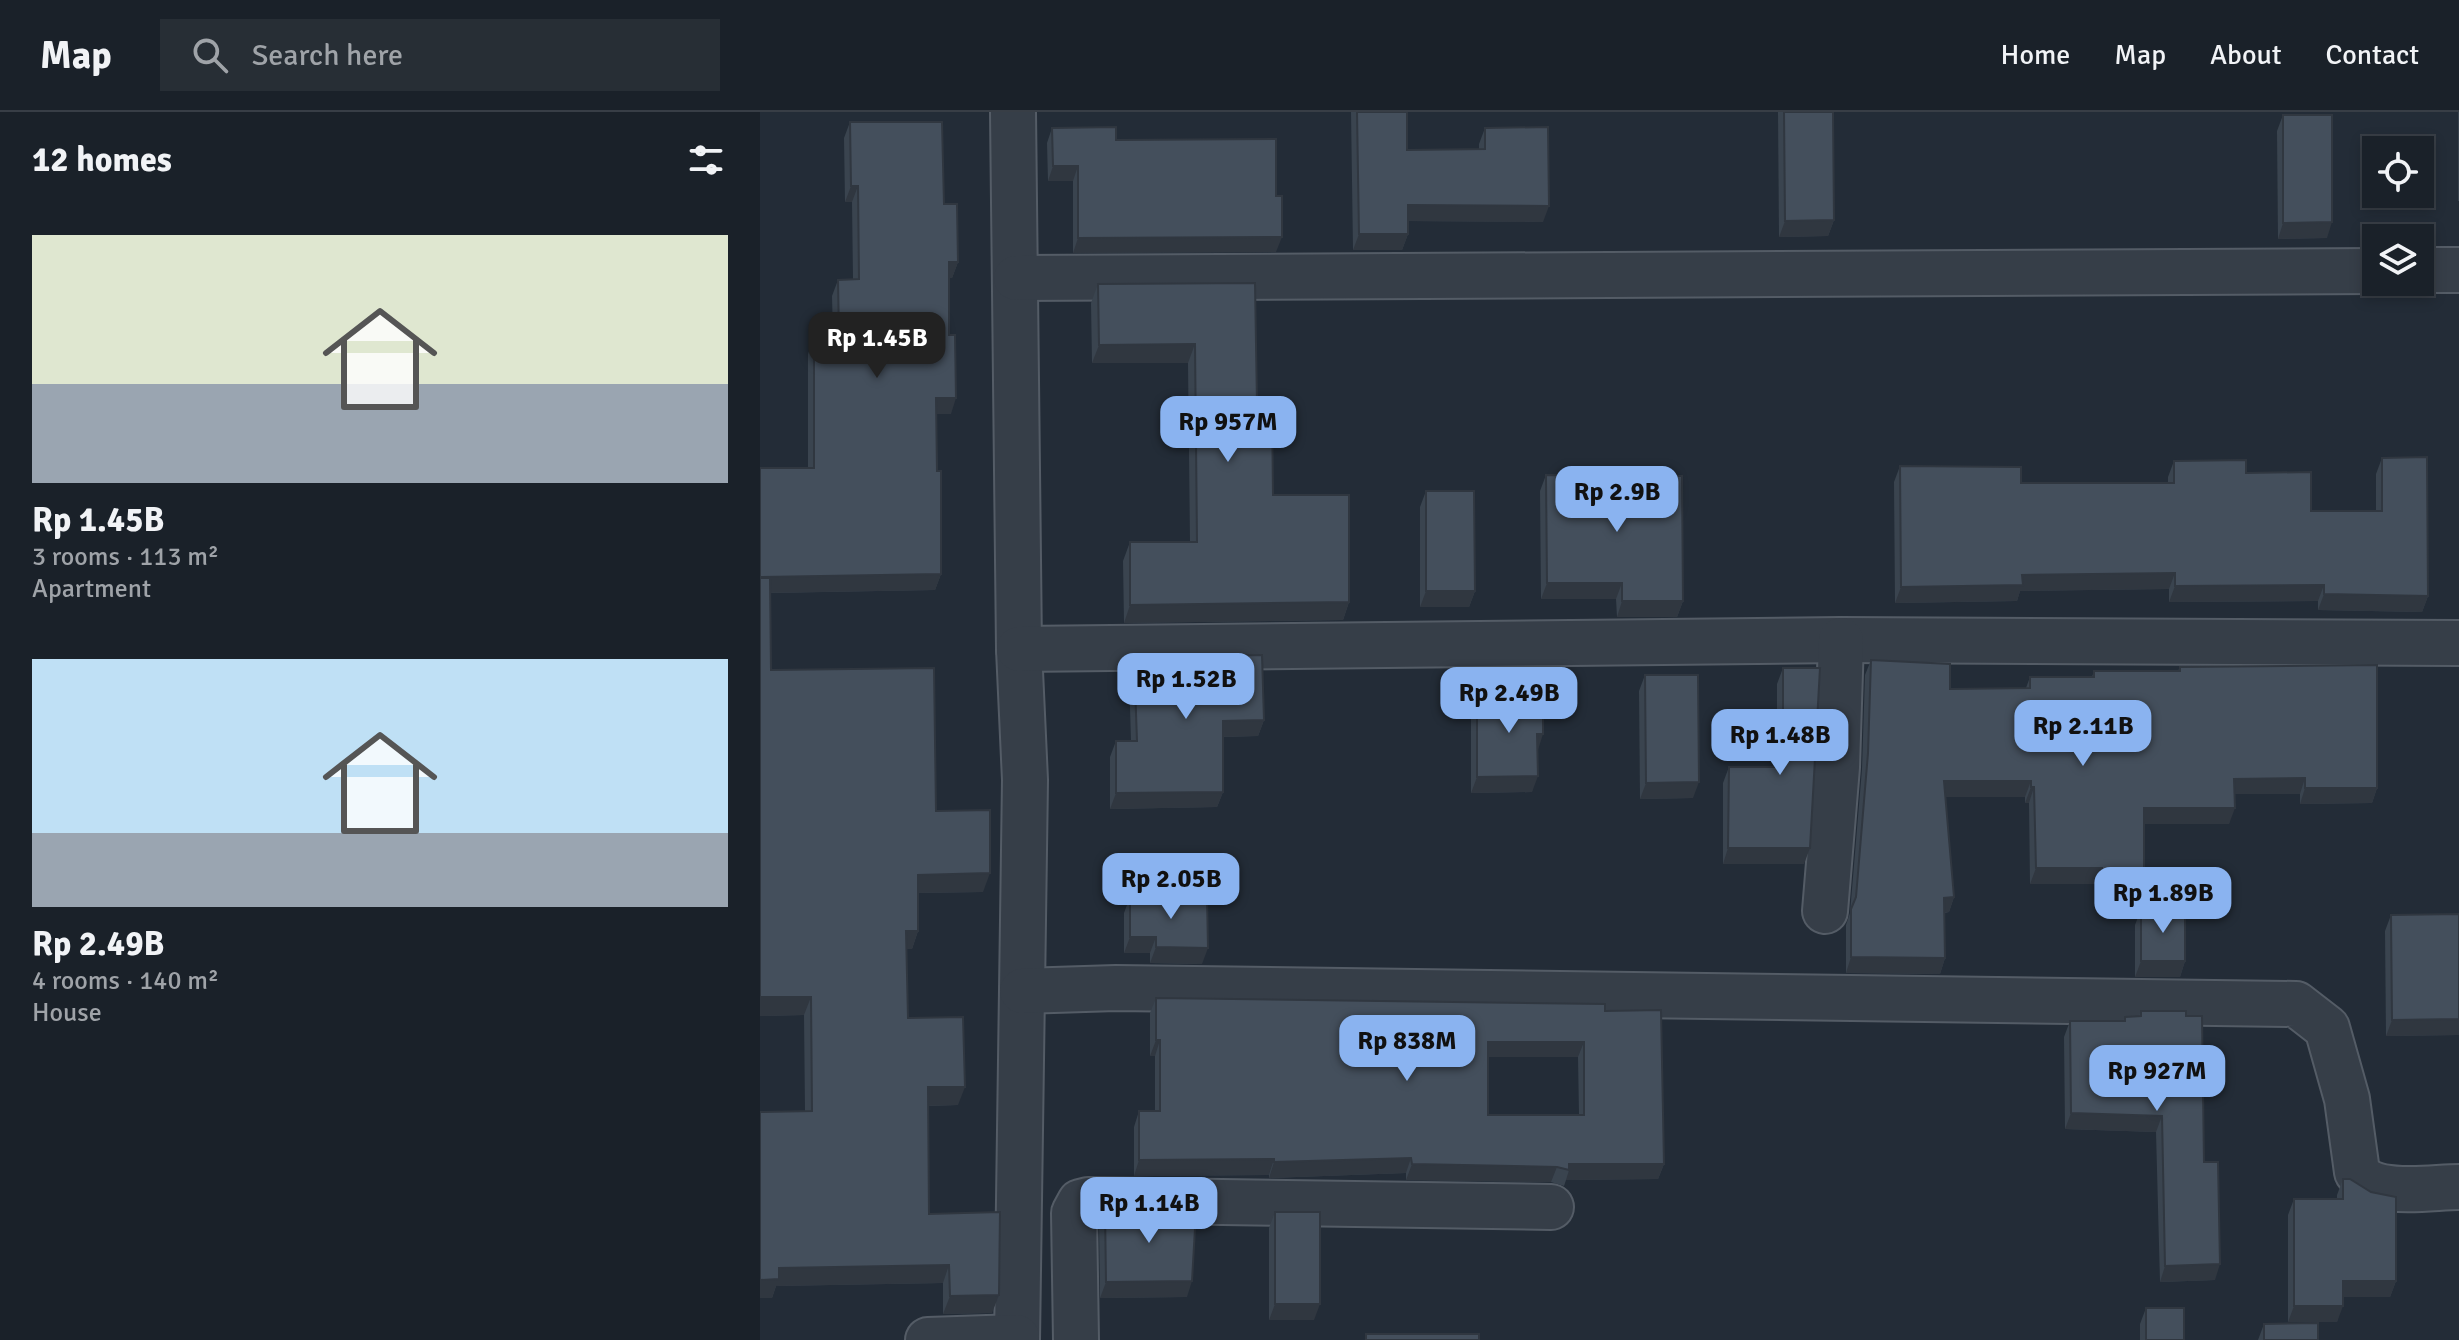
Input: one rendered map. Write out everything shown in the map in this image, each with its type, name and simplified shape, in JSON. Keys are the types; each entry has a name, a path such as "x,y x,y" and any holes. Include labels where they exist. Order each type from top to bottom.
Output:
{"street":[{"path":"928,1340 1017,1339 1025,780 1019,649 1013,112"},
{"path":"2434,270 2459,270"},
{"path":"1016,278 2362,271"},
{"path":"1019,649 1841,640 2459,643"},
{"path":"1825,911 1837,767 1841,640"},
{"path":"1022,991 1116,988 2296,1004 2327,1028 2347,1099 2357,1172 2363,1181 2376,1187 2459,1187"},
{"path":"1076,1340 1074,1213 1080,1202 1551,1207"}],"building":[{"path":"1357,112 1407,112 1407,150 1485,149 1485,128 1548,127 1549,206 1408,205 1408,234 1359,234"},
{"path":"1784,112 1833,112 1834,220 1785,221"},
{"path":"2283,115 2332,115 2332,222 2283,223"},
{"path":"850,122 942,122 944,204 957,204 958,262 949,262 949,335 955,335 956,398 936,398 937,471 941,471 941,574 760,577 760,468 814,468 814,338 839,337 838,280 859,279 858,186 851,186"},
{"path":"1116,127 1116,140 1276,139 1276,196 1282,196 1282,237 1078,238 1078,166 1053,166 1052,128"},
{"path":"1255,283 1257,404 1272,404 1273,495 1349,495 1349,602 1130,605 1130,542 1197,542 1195,344 1099,345 1098,284"},
{"path":"2427,457 2428,596 2324,594 2324,585 2175,586 2175,573 2022,575 2023,585 1901,587 1900,466 2021,467 2021,483 2174,483 2174,461 2246,460 2246,473 2311,472 2311,511 2382,511 2382,458"},
{"path":"1546,475 1682,476 1683,601 1622,601 1622,583 1547,583"},
{"path":"1426,491 1474,491 1475,591 1426,591"},
{"path":"760,578 770,578 771,670 934,668 936,811 990,810 990,873 918,875 918,931 906,931 908,1018 963,1017 965,1087 928,1087 929,1214 1000,1212 999,1295 950,1296 949,1265 779,1268 779,1279 760,1280 760,1112 812,1111 811,997 760,997"},
{"path":"1262,655 1264,720 1223,721 1223,792 1116,793 1116,741 1137,741 1134,657"},
{"path":"1871,660 1950,664 1950,689 2030,688 2030,677 2094,677 2094,671 2377,665 2377,788 2305,788 2305,778 2234,779 2235,808 2144,808 2144,896 2102,896 2102,868 2036,868 2034,787 2031,787 2031,781 1944,781 1954,897 1944,898 1945,958 1851,957 1851,909 1856,897 1868,753"},
{"path":"1783,668 1820,668 1810,848 1728,848 1729,767 1783,767"},
{"path":"1645,675 1698,675 1699,782 1646,783"},
{"path":"1543,694 1543,734 1537,734 1538,776 1477,777 1477,695"},
{"path":"1207,896 1208,948 1156,947 1156,937 1130,937 1130,897"},
{"path":"2141,909 2185,909 2185,961 2141,961"},
{"path":"2459,914 2459,1019 2392,1020 2391,915"},
{"path":"1156,998 1605,1004 1605,1011 1661,1010 1664,1164 1569,1164 1569,1170 1557,1167 1412,1164 1411,1158 1274,1162 1274,1159 1139,1160 1139,1111 1160,1111 1160,1040 1156,1040","holes":["1488,1042 1584,1042 1584,1115 1488,1115"]},
{"path":"2141,1011 2186,1011 2186,1016 2202,1016 2204,1162 2218,1162 2220,1264 2165,1266 2162,1116 2071,1113 2070,1021 2125,1021 2125,1017 2141,1016"},
{"path":"2343,1179 2350,1179 2371,1192 2396,1197 2396,1281 2343,1281 2343,1306 2294,1306 2294,1199 2343,1199"},
{"path":"1105,1209 1196,1211 1192,1281 1106,1282"},
{"path":"1275,1212 1320,1212 1320,1304 1275,1304"},
{"path":"2146,1308 2184,1308 2184,1340 2146,1340"},
{"path":"2318,1323 2318,1340 2264,1340 2264,1324"},
{"path":"1366,1334 1479,1334 1479,1340 1366,1340"}]}
